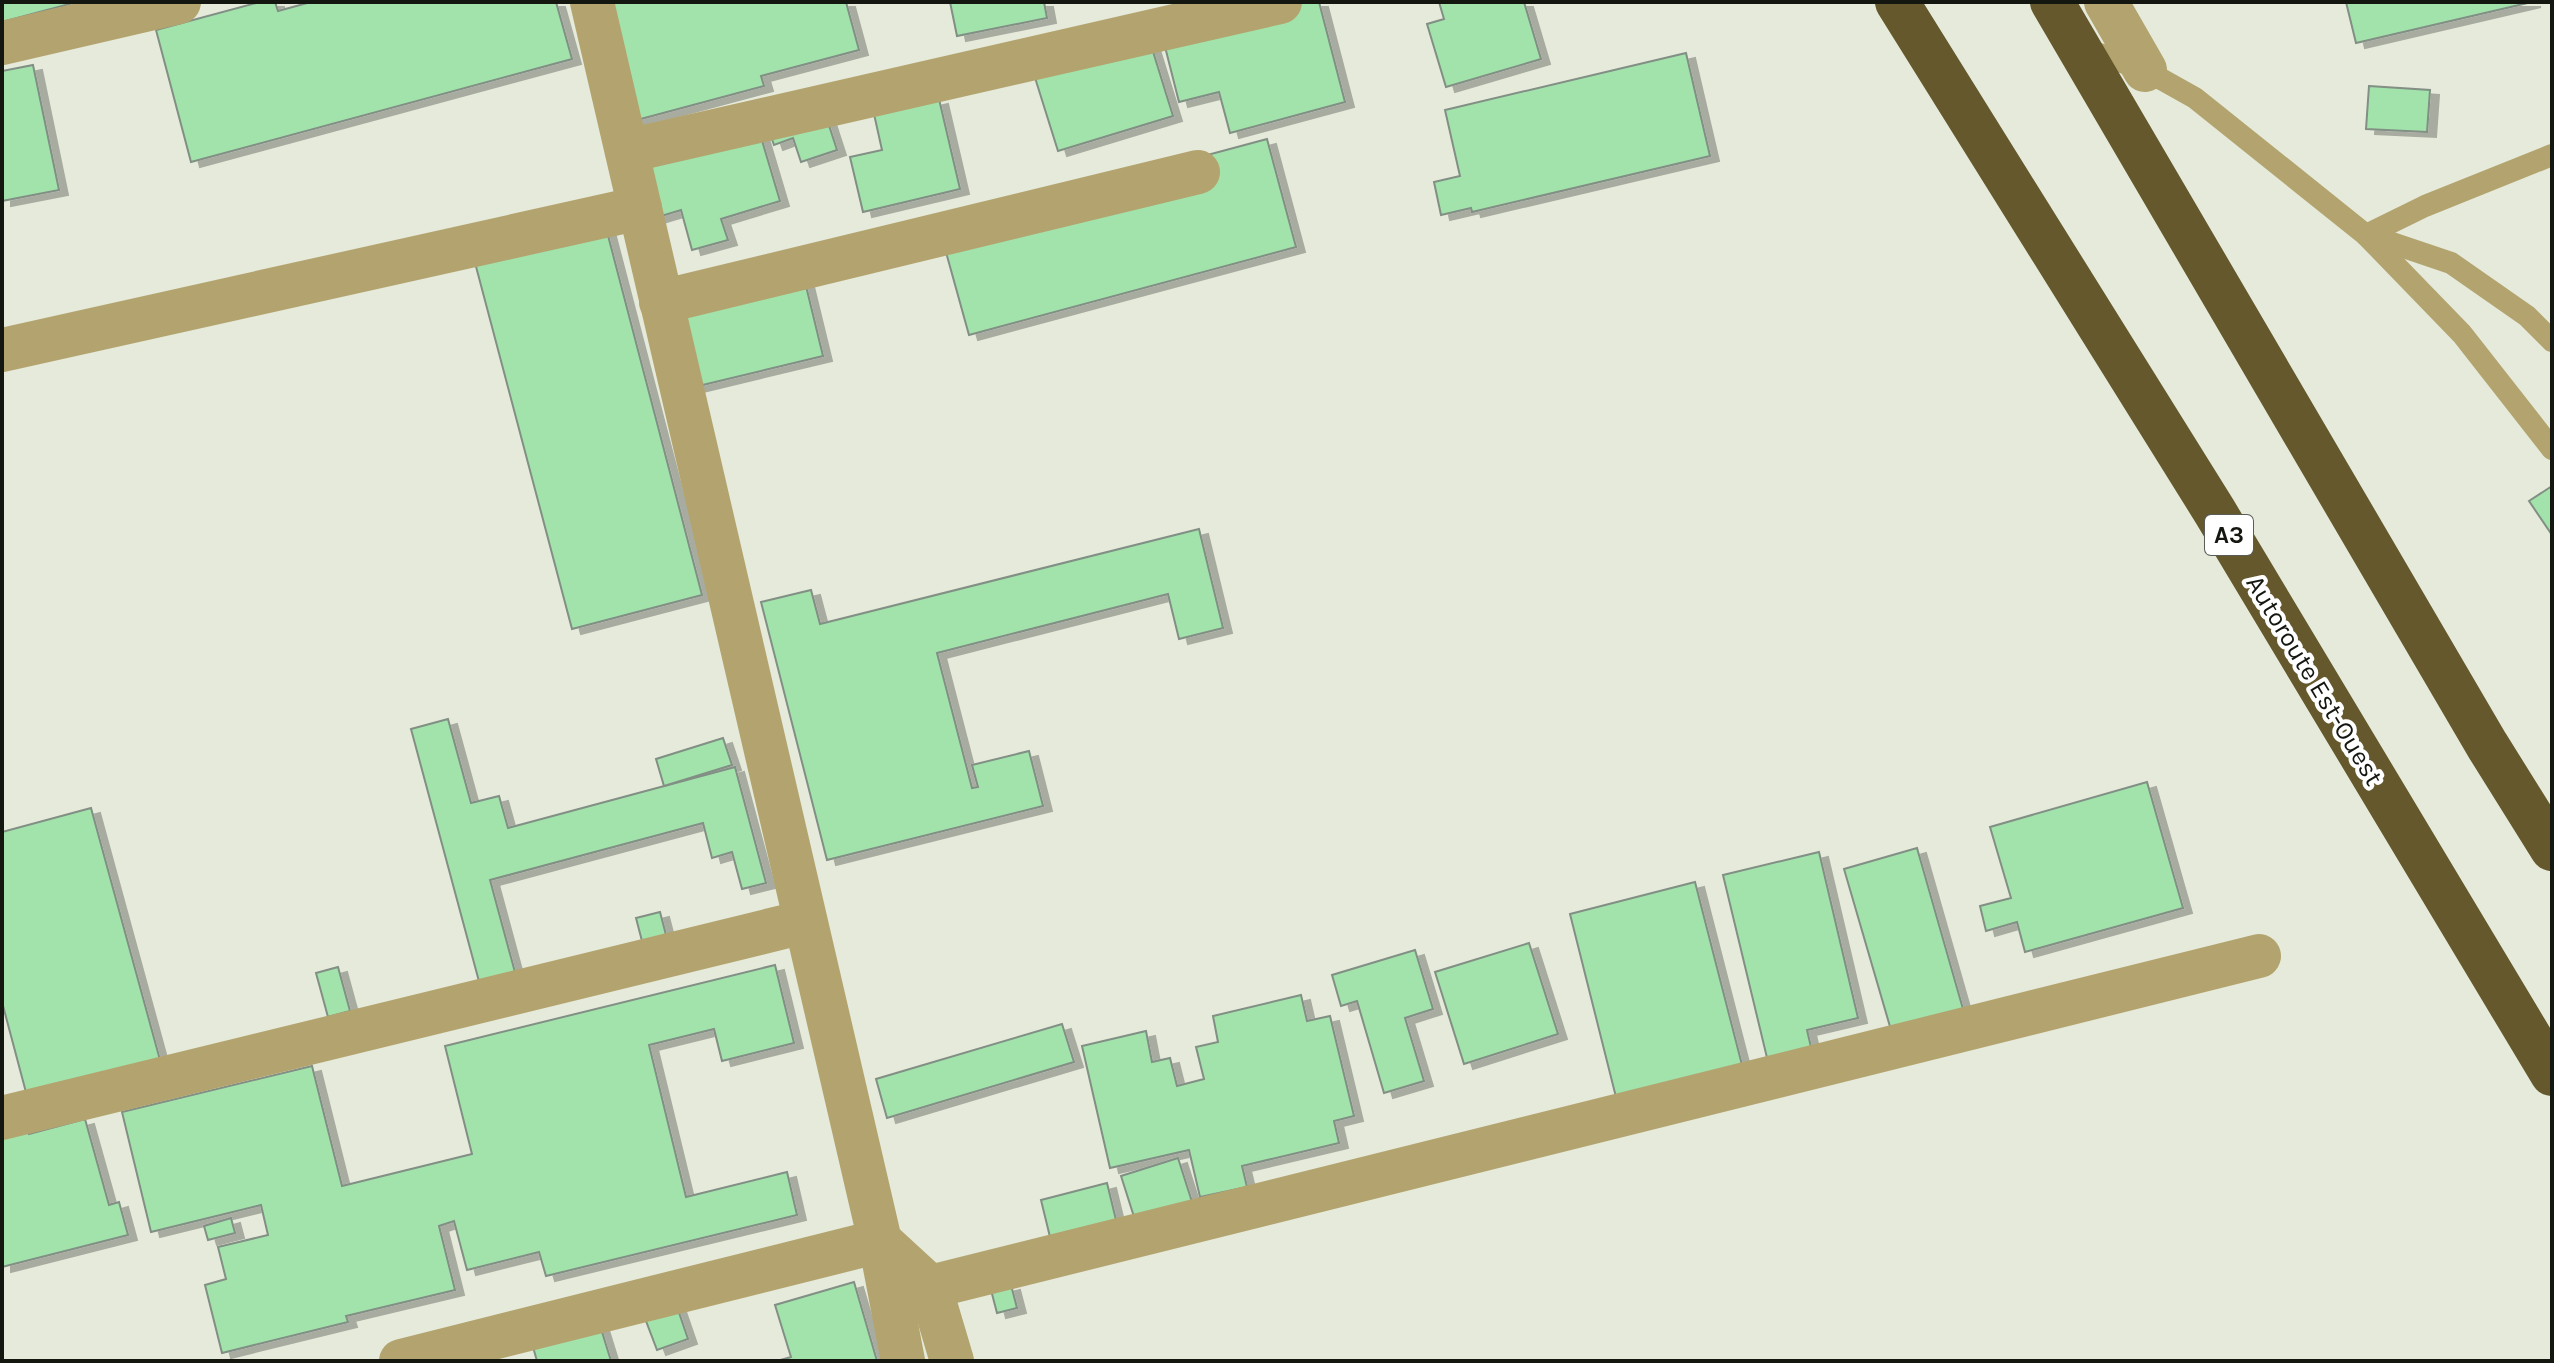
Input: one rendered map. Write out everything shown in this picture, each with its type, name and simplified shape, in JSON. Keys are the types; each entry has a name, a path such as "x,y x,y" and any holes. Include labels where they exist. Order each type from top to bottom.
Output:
{"highway":[{"name":"Autoroute Est-Ouest","path":"1897,2 2215,512 2552,1074"},
{"path":"2052,2 2487,745 2552,849"}],"street":[{"path":"2,43 179,2"},
{"path":"592,2 880,1241 903,1361"},
{"path":"627,151 1280,2"},
{"path":"2106,2 2145,70"},
{"path":"661,302 1198,172"},
{"path":"2,350 640,208"},
{"path":"2,1118 804,922"},
{"path":"930,1287 2259,956"},
{"path":"880,1241 930,1287 952,1361"},
{"path":"401,1361 880,1241"}],"lane":[{"path":"2080,47 2145,70 2195,98 2366,235 2462,334 2552,449"},
{"path":"2366,235 2425,206 2552,155"},
{"path":"2366,235 2451,263 2527,316 2552,341"}],"building":[{"path":"2,2 77,2 2,22"},
{"path":"260,2 275,2 278,11 311,2 556,2 572,59 191,162 156,30"},
{"path":"589,2 846,2 859,50 761,76 764,86 622,124"},
{"path":"950,2 1044,2 1047,18 957,36"},
{"path":"1238,2 1319,2 1345,102 1230,133 1219,92 1179,102 1159,23"},
{"path":"1439,2 1524,2 1541,59 1446,87 1427,24 1444,19"},
{"path":"2346,2 2532,2 2356,43"},
{"path":"1146,29 1173,116 1058,151 1031,65"},
{"path":"1686,53 1710,156 1472,212 1471,208 1441,215 1434,182 1460,176 1445,110"},
{"path":"33,65 59,190 2,201 2,71"},
{"path":"2369,86 2430,90 2427,132 2366,129"},
{"path":"939,99 960,189 863,212 850,157 882,150 874,114"},
{"path":"823,107 837,150 801,162 793,138 774,145 767,125"},
{"path":"755,117 780,201 721,219 728,240 692,250 681,210 648,220 629,152"},
{"path":"1267,139 1296,247 969,335 939,227"},
{"path":"605,224 702,595 572,629 474,259"},
{"path":"797,249 823,356 690,388 665,280"},
{"path":"2552,486 2552,535 2529,501"},
{"path":"1199,529 1223,628 1179,639 1168,594 937,653 972,788 978,787 972,765 1029,751 1043,806 827,860 761,602 811,590 820,624"},
{"path":"448,719 471,803 499,796 508,828 735,767 766,883 742,889 732,852 712,858 703,823 490,880 516,976 480,985 411,729"},
{"path":"723,738 732,765 664,786 656,759"},
{"path":"2147,782 2183,908 2025,952 2017,922 1986,931 1980,906 2011,898 1990,827"},
{"path":"91,808 160,1060 27,1096 2,1002 2,832"},
{"path":"1917,848 1963,1009 1891,1030 1844,869"},
{"path":"1819,852 1858,1018 1807,1030 1813,1056 1769,1066 1723,875"},
{"path":"1695,882 1742,1065 1616,1097 1570,914"},
{"path":"660,912 666,935 642,941 636,918"},
{"path":"1529,943 1558,1034 1464,1064 1435,972"},
{"path":"1415,950 1433,1009 1405,1018 1424,1081 1384,1093 1357,1001 1341,1006 1332,975"},
{"path":"775,965 794,1043 722,1061 714,1029 649,1045 686,1197 787,1172 797,1215 546,1276 539,1252 467,1270 454,1221 439,1226 455,1290 346,1316 348,1322 222,1353 205,1285 226,1279 218,1247 268,1235 261,1205 151,1232 122,1112 312,1066 342,1186 472,1154 445,1046"},
{"path":"338,967 350,1011 328,1017 316,973"},
{"path":"1301,995 1307,1021 1330,1016 1354,1116 1334,1121 1339,1143 1242,1166 1247,1187 1200,1197 1189,1150 1110,1168 1082,1046 1146,1031 1152,1062 1170,1058 1177,1086 1204,1079 1196,1047 1218,1042 1213,1016"},
{"path":"1062,1024 1074,1062 887,1118 876,1079"},
{"path":"85,1119 109,1205 119,1202 128,1235 2,1267 2,1134 27,1127 29,1134"},
{"path":"1178,1158 1193,1205 1136,1223 1121,1176"},
{"path":"1107,1183 1116,1220 1050,1237 1041,1200"},
{"path":"231,1218 235,1233 208,1240 204,1226"},
{"path":"854,1282 877,1361 777,1361 791,1357 775,1305"},
{"path":"1011,1285 1017,1308 997,1313 991,1290"},
{"path":"675,1301 688,1339 657,1350 643,1313"},
{"path":"598,1319 611,1361 537,1361 531,1340"}]}
